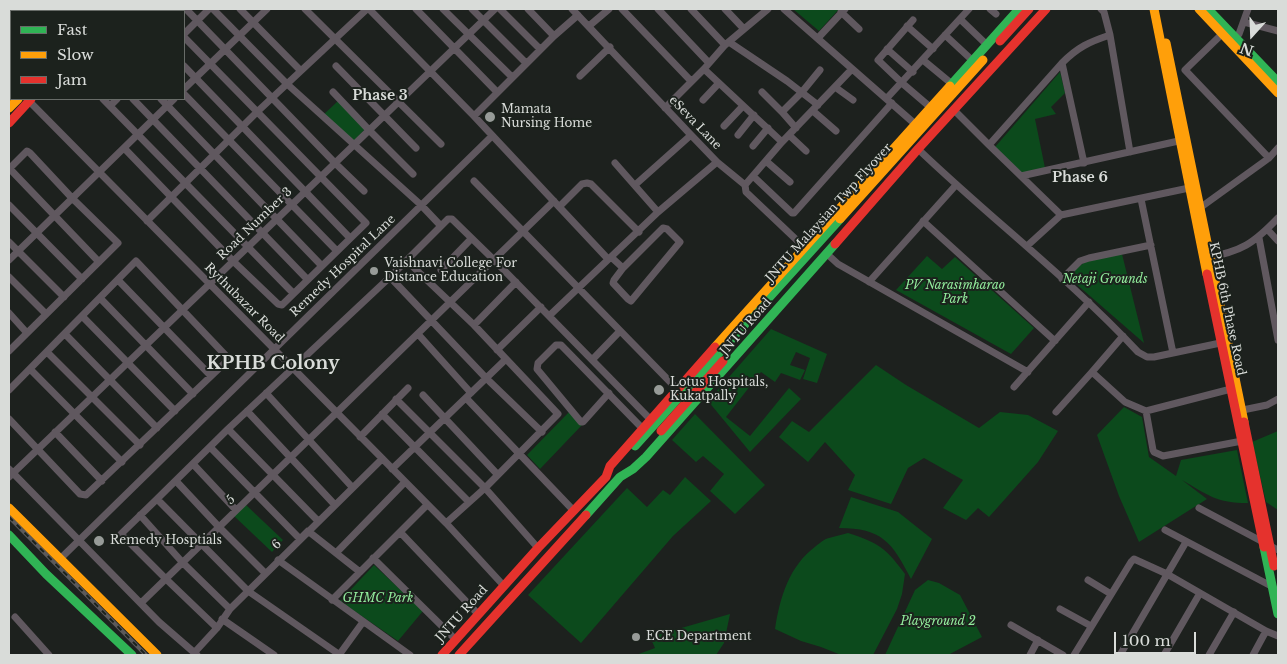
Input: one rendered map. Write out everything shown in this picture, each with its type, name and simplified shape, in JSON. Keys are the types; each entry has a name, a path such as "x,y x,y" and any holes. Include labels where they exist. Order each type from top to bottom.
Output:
{"main road":[{"name":"JNTU Road","path":"442,655 538,548 606,477 610,466 642,428 1019,9"},
{"name":"JNTU Malaysian Twp Flyover","path":"620,477 625,464 1029,9"},
{"name":"JNTU Malaysian Twp Flyover","path":"606,477 625,464 1039,9"},
{"name":"JNTU Road","path":"458,655 620,477 633,469 646,457 734,360 918,149 1046,9"},
{"name":"KPHB 6th Phase Road","path":"1154,9 1170,76"},
{"name":"KPHB 6th Phase Road","path":"1159,9 1182,140 1208,257 1224,342 1270,546 1278,614"},
{"path":"1198,9 1278,93"},
{"path":"1208,9 1277,78"},
{"path":"994,38 1008,51"},
{"path":"9,123 29,100"},
{"name":"KPHB 6th Phase Road","path":"1182,140 1189,188 1197,210"},
{"name":"KPHB 6th Phase Road","path":"1224,342 1231,390 1239,411 1242,441 1270,546"},
{"path":"9,508 157,655"},
{"path":"9,535 46,574 132,655"},
{"path":"107,630 115,628 121,621"},
{"path":"122,646 123,638 132,632"}],"street":[{"path":"186,9 364,191"},
{"path":"185,35 211,9 286,83 440,225"},
{"path":"240,9 300,70"},
{"path":"185,89 266,9"},
{"path":"305,9 441,144"},
{"path":"147,221 286,83 368,9 610,258 623,268"},
{"path":"416,9 497,92"},
{"path":"444,9 512,78"},
{"path":"472,9 526,63"},
{"name":"Road Number 3","path":"10,473 110,380 495,9"},
{"path":"500,9 540,49"},
{"path":"528,9 554,36"},
{"name":"eSeva Lane","path":"572,9 717,162 745,185 746,192 804,247"},
{"path":"589,26 609,9"},
{"path":"622,9 691,81"},
{"path":"658,9 707,66 719,83 782,142"},
{"path":"691,9 727,44 802,92 836,131"},
{"path":"725,9 744,29"},
{"path":"784,9 915,124"},
{"path":"753,176 792,214 794,213 890,101 902,83 969,9"},
{"path":"1101,9 1104,12 1110,35 1130,152"},
{"path":"1236,38 1248,9"},
{"path":"665,108 727,44 764,10"},
{"path":"818,38 843,11 859,29"},
{"path":"474,116 540,49 578,15"},
{"path":"960,19 987,45"},
{"path":"913,20 879,58 879,61 930,107"},
{"path":"1244,22 1278,31"},
{"path":"907,26 933,49"},
{"path":"1170,76 1184,70 1222,34"},
{"path":"945,35 973,61"},
{"path":"989,145 1075,50 1087,43 1110,35"},
{"path":"124,148 233,261 278,304 282,304 366,223 185,37"},
{"path":"580,76 610,48"},
{"path":"887,49 912,72"},
{"path":"924,60 952,84"},
{"path":"1062,63 1084,163"},
{"path":"336,66 416,148"},
{"path":"185,67 350,238"},
{"path":"745,185 782,142 852,69"},
{"path":"782,112 820,70"},
{"path":"1184,70 1269,158"},
{"path":"703,100 719,83"},
{"path":"836,87 853,100"},
{"path":"334,92 413,174"},
{"path":"762,92 796,128"},
{"path":"185,95 336,250"},
{"name":"Rythubazar Road","path":"29,100 446,523 504,586"},
{"path":"104,100 293,293"},
{"path":"110,106 116,100"},
{"path":"134,100 307,279"},
{"path":"162,100 321,265"},
{"path":"9,260 173,100"},
{"path":"724,126 743,106"},
{"path":"954,110 1061,216"},
{"path":"738,135 754,115"},
{"path":"753,146 768,128"},
{"path":"635,185 691,135"},
{"path":"789,135 806,151"},
{"name":"Remedy Hospital Lane","path":"60,559 492,136"},
{"path":"1021,176 1182,140"},
{"path":"1197,210 1269,158 1278,148"},
{"path":"918,149 1089,302 1138,352 1147,357 1224,342"},
{"path":"9,350 64,297 82,278 99,262 118,243 27,152 9,168 99,262"},
{"path":"766,161 790,182"},
{"path":"548,316 658,212 717,162"},
{"path":"614,163 658,212"},
{"path":"474,180 677,389"},
{"name":"5","path":"141,603 524,231 582,184 591,184 638,232"},
{"path":"869,282 956,185"},
{"path":"1027,246 1061,216 1189,188"},
{"path":"1141,199 1173,353"},
{"path":"9,205 82,278"},
{"path":"1208,257 1240,250 1259,238 1278,218"},
{"path":"217,628 121,534 228,429 390,278 445,220 450,219 494,260 650,419"},
{"path":"923,221 1055,341"},
{"path":"663,228 667,229 680,242 631,301 613,284 623,268 663,228"},
{"path":"1267,229 1278,241"},
{"path":"1259,238 1278,337"},
{"path":"441,270 471,239"},
{"path":"9,242 64,297"},
{"path":"1062,279 1075,265 1089,258 1151,245"},
{"path":"826,253 838,264 1028,372"},
{"path":"9,390 136,261 229,359 88,494 84,495 9,419"},
{"path":"407,261 474,325 558,412 557,417 520,454 446,523"},
{"path":"9,277 46,314"},
{"path":"390,278 486,378 542,432"},
{"path":"118,280 211,376"},
{"path":"474,325 516,282"},
{"path":"100,298 192,394"},
{"path":"1014,387 1089,302"},
{"path":"497,350 541,308"},
{"path":"9,313 27,333"},
{"path":"82,316 174,411"},
{"path":"592,360 620,330"},
{"path":"65,334 157,428"},
{"path":"418,334 520,454 574,511"},
{"path":"1056,412 1123,336"},
{"path":"609,393 581,422 537,369 538,364 556,345 561,345 609,393 642,428"},
{"path":"47,352 140,445"},
{"path":"392,469 506,358"},
{"path":"30,369 122,462"},
{"path":"1092,372 1125,402 1146,412 1231,390"},
{"path":"360,437 408,388"},
{"path":"266,393 352,487"},
{"path":"423,395 498,475"},
{"path":"396,399 485,488 538,548"},
{"path":"1239,411 1267,405 1278,399"},
{"path":"247,411 335,504"},
{"path":"1146,412 1154,452 1163,456 1242,441"},
{"path":"382,414 470,502"},
{"path":"228,429 318,521"},
{"path":"55,432 102,481"},
{"path":"210,447 300,539 308,531 360,572"},
{"name":"6","path":"195,654 230,609 382,459"},
{"path":"193,464 236,510"},
{"path":"10,473 195,654"},
{"path":"176,481 265,573"},
{"path":"336,553 405,482"},
{"path":"157,499 248,591 340,655 363,622"},
{"path":"332,600 427,505"},
{"path":"1199,508 1270,546"},
{"path":"140,515 230,609"},
{"path":"1165,530 1275,588"},
{"path":"400,532 478,614"},
{"path":"1120,655 1186,542"},
{"path":"373,558 456,640"},
{"path":"278,560 410,655"},
{"path":"1074,655 1134,560 1138,560 1167,574 1278,636"},
{"path":"1088,580 1111,594"},
{"path":"1164,655 1200,593"},
{"path":"1060,608 1091,626"},
{"path":"1209,655 1234,612"},
{"path":"15,616 49,655"},
{"path":"222,619 274,655"},
{"path":"1011,625 1063,655"},
{"path":"1253,655 1266,631"},
{"path":"1030,655 1038,640"}],"green space":[{"path":"793,9 839,9 819,31"},
{"path":"1060,72 1065,93 1051,107 1056,114 1035,119 1045,168 1022,173 995,147"},
{"path":"338,101 366,128 351,144 322,116"},
{"name":"Netaji Grounds","path":"1122,254 1144,343 1067,276 1086,261"},
{"name":"PV Narasimharao Park","path":"927,256 942,269 955,257 1034,328 1011,354 896,290"},
{"path":"771,329 827,354 817,383 803,379 810,358 796,352 790,365 805,370 800,380 781,373 775,382 761,372 726,417 750,436 789,388 801,399 750,452 708,401"},
{"path":"876,365 979,428 1000,412 1028,415 1058,431 1038,462 989,517 978,508 966,520 943,508 963,480 924,458 908,468 891,504 848,490 855,475 825,442 808,462 779,437 792,421 809,432"},
{"path":"1124,407 1142,417 1149,457 1176,476 1181,460 1237,450 1248,503 1220,500 1182,480 1207,499 1139,542 1119,496 1097,435"},
{"path":"571,410 583,424 540,469 527,455"},
{"path":"695,414 765,485 735,514 710,491 724,474 703,456 696,462 672,440"},
{"path":"1278,431 1278,510 1266,502 1252,442"},
{"path":"685,477 711,501 673,536 581,643 528,595 627,488 647,507 663,490 670,495"},
{"path":"851,497 898,512 932,539 911,579 898,555 876,534 839,528"},
{"path":"245,504 283,540 272,552 234,516"},
{"path":"848,533 881,547 905,574 902,594 897,609 873,655 841,655 801,641 775,629 787,583 799,563 824,540"},
{"name":"GHMC Park","path":"374,565 423,611 398,641 340,601"},
{"name":"Playground 2","path":"928,580 939,583 960,595 982,637 948,655 885,655 915,590"},
{"path":"730,614 724,643 716,655 636,655 655,648 650,637"}],"railway":[{"path":"9,517 146,655"}],"traffic: fast":[{"path":"950,86 1019,9"},
{"path":"1208,9 1278,82"},
{"path":"635,446 840,219"},
{"path":"586,515 620,477 633,469 646,457 835,244"},
{"path":"9,535 46,574 132,655"},
{"path":"1264,547 1278,614"}],"traffic: slow":[{"path":"1154,9 1207,274"},
{"path":"1199,9 1278,93"},
{"path":"1166,43 1244,422"},
{"path":"840,219 983,60"},
{"path":"715,347 950,86"},
{"path":"9,108 17,100"},
{"path":"9,508 157,655"}],"traffic: jam":[{"path":"1000,41 1029,9"},
{"path":"835,244 918,149 1046,9"},
{"path":"9,123 30,100"},
{"path":"1207,274 1264,547"},
{"path":"442,655 538,548 606,477 610,466 715,347"},
{"path":"661,431 723,361"},
{"path":"1244,422 1274,566"},
{"path":"459,655 586,515"}],"place":[{"name":"Mamata Nursing Home","path":"490,117"},
{"name":"Vaishnavi College For Distance Education","path":"374,271"},
{"name":"Lotus Hospitals, Kukatpally","path":"659,390"},
{"name":"Remedy Hosptials","path":"99,541"},
{"name":"ECE Department","path":"636,637"}],"district":[{"name":"Phase 3","path":"380,96"},
{"name":"Phase 6","path":"1080,178"},
{"name":"KPHB Colony","path":"273,364"}]}
